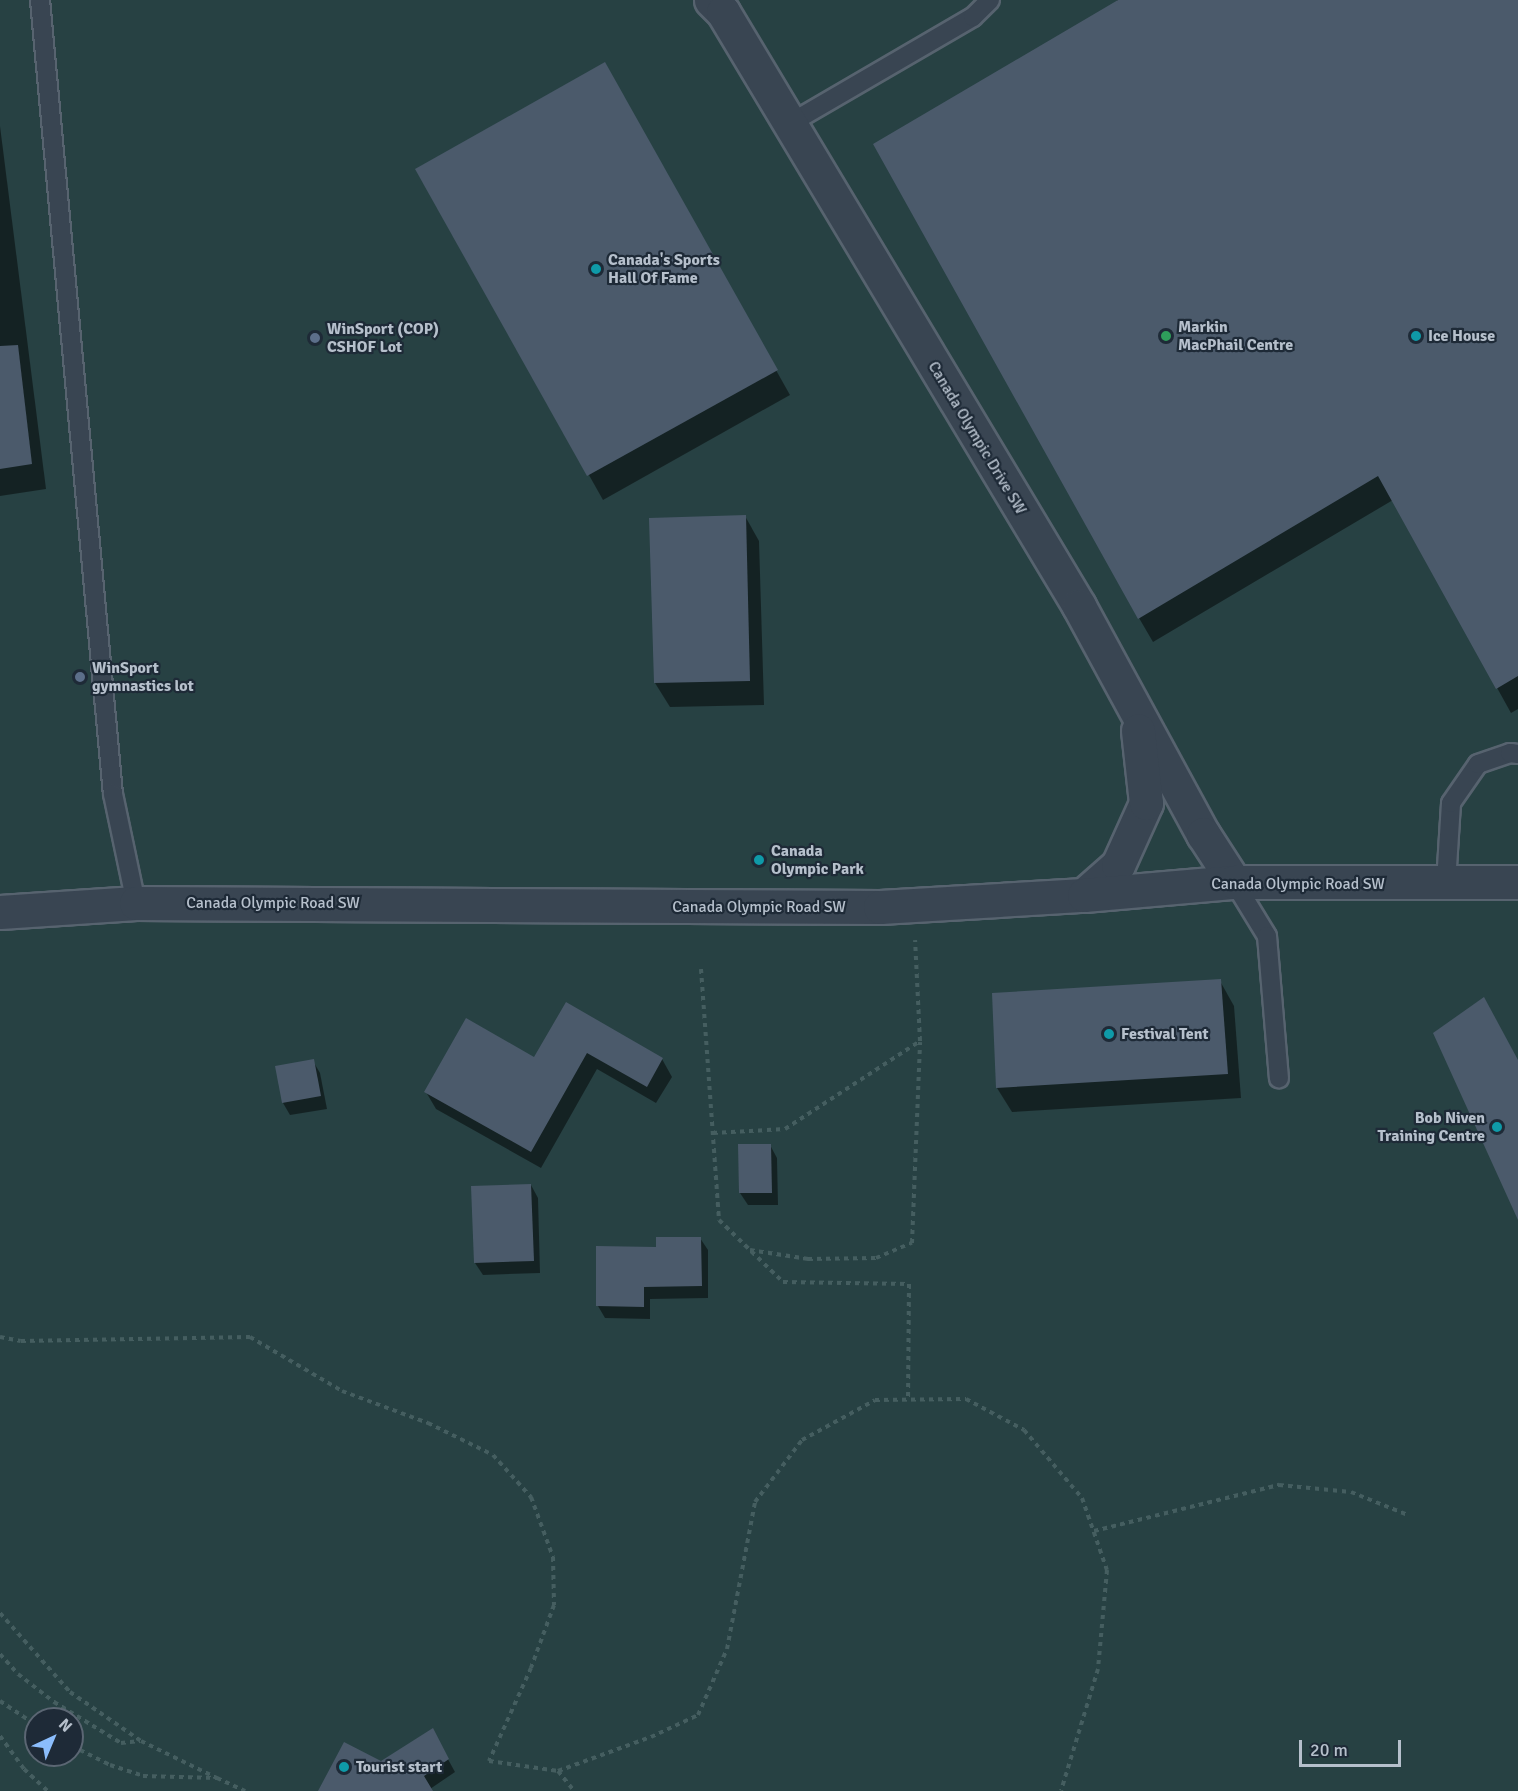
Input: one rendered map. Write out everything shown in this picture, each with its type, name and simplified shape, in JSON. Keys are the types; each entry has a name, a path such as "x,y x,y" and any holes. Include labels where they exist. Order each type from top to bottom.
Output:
{"street":[{"name":"Canada Olympic Drive SW","path":"711,0 723,12 1079,606 1136,716 1203,834 1234,882"},
{"path":"1084,895 1118,865 1146,804 1136,716"},
{"name":"Canada Olympic Road SW","path":"0,912 136,903 705,907 913,905 1084,895 1234,882 1518,882"}],"lane":[{"path":"40,0 113,794 136,903"},
{"path":"789,124 973,17 990,0"},
{"path":"1446,883 1451,803 1478,764 1510,753 1518,754"},
{"path":"1234,882 1267,936 1279,1078"}],"path":[{"path":"750,1251 808,1259 876,1258 912,1243 920,1041 913,905"},
{"path":"701,969 719,1220 783,1282 909,1284 908,1400"},
{"path":"713,1133 785,1129 920,1041"},
{"path":"0,1337 21,1341 250,1337 342,1391 428,1423 493,1455 531,1497 553,1557 554,1605 531,1668 489,1761 558,1771 651,1737 698,1715 727,1649 754,1502 802,1440 875,1400 966,1399 1024,1430 1082,1498 1107,1570 1098,1669 1061,1791"},
{"path":"1094,1531 1279,1485 1351,1492 1408,1515"},
{"path":"0,1613 70,1692 141,1741 245,1791"},
{"path":"0,1654 18,1674 54,1702 121,1743 141,1741"},
{"path":"0,1701 24,1717"},
{"path":"0,1736 24,1769 48,1791"},
{"path":"84,1752 110,1765 143,1776 217,1778"},
{"path":"558,1771 574,1791"}],"green space":[{"name":"Canada Olympic Park","path":"0,0 1518,0 1518,1791 0,1791"}],"building":[{"name":"Markin MacPhail Centre","path":"1118,0 1518,0 1518,676 1496,689 1378,476 1138,619 873,144"},
{"name":"Canada's Sports Hall Of Fame","path":"605,62 778,370 587,476 415,169"},
{"path":"18,345 32,464 0,469 0,346"},
{"path":"746,515 750,681 654,683 649,518"},
{"name":"Festival Tent","path":"1221,979 1228,1074 996,1088 992,993"},
{"name":"Bob Niven Training Centre","path":"1484,997 1518,1060 1518,1220 1433,1033"},
{"path":"566,1002 663,1058 647,1087 587,1053 531,1152 424,1092 466,1018 534,1057"},
{"path":"314,1059 321,1096 282,1103 275,1066"},
{"path":"738,1144 771,1144 772,1193 739,1193"},
{"path":"531,1184 534,1261 474,1263 471,1186"},
{"path":"656,1237 701,1237 702,1286 644,1287 644,1307 596,1306 596,1246 656,1247"},
{"path":"433,1728 449,1759 424,1776 433,1791 318,1791 344,1742 381,1761"}],"place":[{"name":"Canada's Sports Hall Of Fame","path":"596,269"},
{"name":"Markin MacPhail Centre","path":"1166,336"},
{"name":"Ice House","path":"1416,336"},
{"name":"WinSport (COP) CSHOF Lot","path":"315,338"},
{"name":"WinSport gymnastics lot","path":"80,677"},
{"name":"Canada Olympic Park","path":"759,860"},
{"name":"Festival Tent","path":"1109,1034"},
{"name":"Bob Niven Training Centre","path":"1497,1127"},
{"name":"Tourist start","path":"344,1767"}]}
